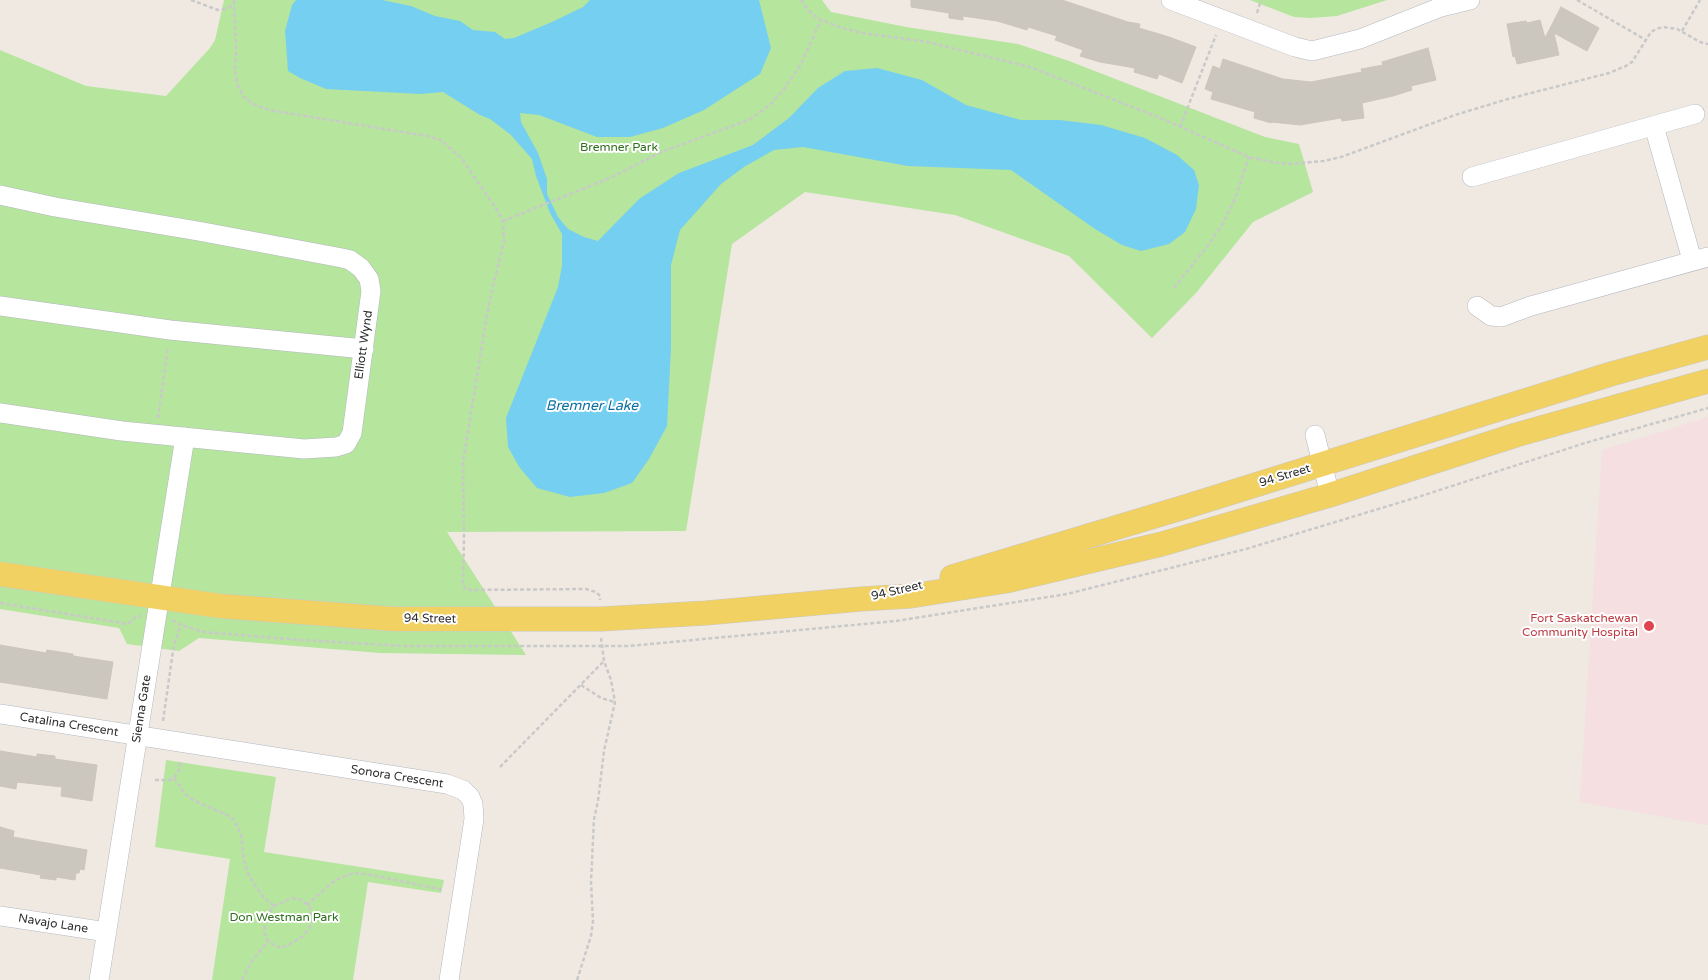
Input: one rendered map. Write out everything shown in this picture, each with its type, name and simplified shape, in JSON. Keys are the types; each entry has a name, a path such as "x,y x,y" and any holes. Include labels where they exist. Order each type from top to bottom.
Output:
{"main road":[{"name":"94 Street","path":"861,599 963,574 1611,374 1708,347"},
{"name":"94 Street","path":"0,574 158,598 275,611 394,619 601,619 706,613 911,596 1006,581 1162,544 1330,495 1516,435 1708,381"}],"street":[{"path":"1171,0 1295,47 1312,51 1360,39 1441,8 1470,0"},
{"path":"1472,177 1695,114"},
{"path":"1477,306 1491,316 1501,317 1531,306 1700,259 1654,126"},
{"name":"Elliott Wynd","path":"0,195 55,207 310,251 350,260 361,268 369,279 371,291 352,434 346,444 336,447 304,449 95,428 0,412"},
{"path":"0,306 170,330 364,348"},
{"path":"1315,435 1330,495"},
{"name":"Sienna Gate","path":"99,980 185,437"},
{"name":"Catalina Crescent","path":"0,714 137,737"},
{"name":"Sonora Crescent","path":"137,737 447,784 463,790 470,797 473,804 474,819 449,980"},
{"name":"Navajo Lane","path":"0,916 106,932"}],"path":[{"path":"191,0 218,10 226,9 234,4"},
{"path":"234,0 235,69 237,84 243,96 253,104 269,110 427,136 441,140 462,159 503,221 505,229 504,241 489,303 463,461 463,585 469,590 573,588 592,590 600,596 601,646 604,661 613,685 615,702 594,818 591,936 577,980"},
{"path":"801,0 808,10 821,20 842,28 927,42 1030,67 1180,127 1249,157 1289,164 1324,161 1341,157 1454,115 1614,71 1632,62 1651,32 1663,27 1677,29 1700,42 1708,44"},
{"path":"1257,13 1261,0"},
{"path":"1578,0 1646,40"},
{"path":"1682,31 1700,0"},
{"path":"503,221 610,178 661,152 749,120 771,104 784,89 800,66 821,20"},
{"path":"1180,127 1216,35"},
{"path":"1174,288 1222,225 1235,199 1249,157"},
{"path":"156,434 170,330"},
{"path":"163,721 174,644 181,625"},
{"path":"500,767 604,661"},
{"path":"581,685 602,698 615,702"},
{"path":"155,780 174,778 179,770 181,760"},
{"path":"174,778 186,795 234,820 241,834 244,861 248,874 263,897 274,906"},
{"path":"307,905 333,882 355,873 444,890"},
{"path":"292,898 302,900 307,905 310,907 312,920 310,927 303,936 287,946 276,947 268,941 264,932 266,918 274,906 292,898"},
{"path":"242,980 252,961 268,941"}],"shaded area":[{"name":"Fort Saskatchewan Community Hospital","path":"1708,417 1708,825 1580,802 1602,450"}],"green space":[{"name":"Bremner Park","path":"224,0 822,0 831,12 906,27 1018,44 1069,61 1265,137 1299,144 1313,192 1253,222 1196,293 1152,338 1069,256 955,215 805,192 732,244 686,531 447,532 526,655 380,653 199,638 179,651 127,644 119,628 0,609 0,50 86,86 166,96 210,48 215,40"},
{"path":"1250,0 1387,0 1337,16 1311,18 1294,17"},
{"name":"Don Westman Park","path":"166,760 276,777 264,852 444,880 441,893 368,882 353,980 212,980 230,859 155,847"}],"water":[{"name":"Bremner Lake","path":"296,0 382,0 411,6 435,16 460,21 473,30 495,32 505,39 514,38 552,22 583,7 590,0 759,0 771,48 760,74 704,110 663,128 630,137 597,137 539,115 520,113 521,122 538,153 547,179 547,194 558,217 568,229 598,241 639,199 679,173 753,145 789,118 818,88 845,71 877,68 922,80 966,105 1021,120 1060,120 1101,125 1145,138 1177,155 1194,170 1199,185 1196,209 1185,232 1169,244 1141,251 1122,245 1095,229 1011,170 908,166 803,147 774,150 744,167 721,184 680,230 671,265 671,348 667,426 649,459 632,483 604,493 570,497 537,488 520,468 508,447 506,418 558,287 562,266 562,234 550,213 536,176 532,159 511,135 490,119 480,115 443,92 421,94 326,89 288,71 285,31 292,5"}],"building":[{"path":"911,0 1062,0 1128,22 1140,24 1139,28 1196,47 1182,83 1159,74 1157,79 1134,72 1135,68 1100,62 1080,56 1083,50 1055,40 1057,36 1028,27 1027,30 997,21 963,16 963,20 949,18 949,13 911,7"},
{"path":"1561,7 1599,28 1587,51 1554,33 1559,55 1517,64 1515,56 1513,57 1507,24 1540,20 1545,38"},
{"path":"1428,48 1436,80 1411,86 1412,90 1393,96 1362,103 1364,118 1342,121 1341,118 1300,125 1271,123 1254,118 1255,112 1211,99 1213,92 1205,89 1213,66 1220,69 1223,59 1283,79 1311,82 1362,72 1361,69 1383,65 1382,62"},
{"path":"0,645 46,653 47,650 113,662 107,699 0,682"},
{"path":"0,751 37,757 37,754 55,756 55,759 97,765 92,801 61,796 62,787 17,782 16,789 0,786"},
{"path":"0,827 14,831 13,837 87,850 84,870 80,869 79,873 76,873 75,880 56,877 56,880 40,878 41,875 0,868"}],"place":[{"name":"Fort Saskatchewan Community Hospital","path":"1649,626"}]}
